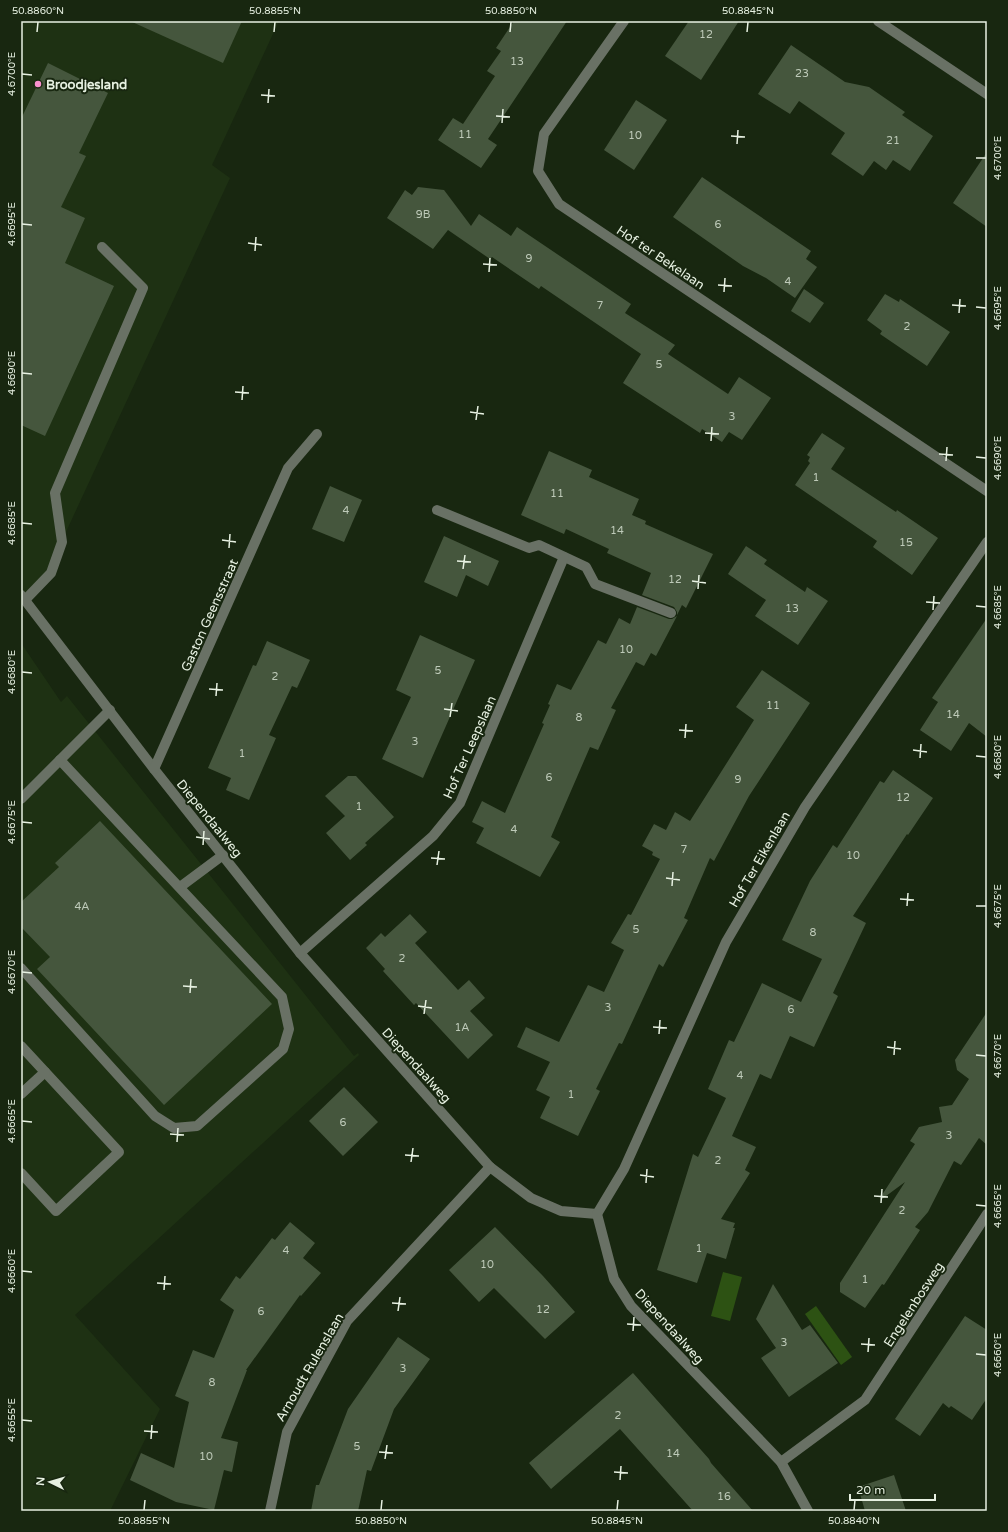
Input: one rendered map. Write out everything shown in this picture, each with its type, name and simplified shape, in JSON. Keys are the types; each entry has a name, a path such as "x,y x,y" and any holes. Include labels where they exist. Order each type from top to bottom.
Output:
{"street":[{"name":"Hof ter Bekelaan","path":"624,21 544,134 538,171 559,204 987,491"},
{"path":"878,21 987,94"},
{"path":"23,597 52,573 62,542 55,493 143,288 102,247"},
{"name":"Gaston Geensstraat","path":"154,769 288,468 317,434"},
{"path":"437,510 529,548 539,545 586,567 595,584 671,613"},
{"name":"Hof Ter Eikenlaan","path":"597,1214 624,1169 726,942 805,807 987,542"},
{"name":"Hof Ter Leepslaan","path":"300,954 433,836 460,803 564,557"},
{"name":"Diependaalweg","path":"23,597 154,769 300,954 490,1167 531,1198 561,1211 597,1214 614,1279 630,1306 781,1462 808,1511"},
{"path":"21,799 110,710"},
{"path":"21,968 155,1116 174,1128 197,1126 283,1049 289,1029 282,996 60,760"},
{"path":"180,887 223,855"},
{"path":"21,1046 119,1152 56,1211 21,1173"},
{"path":"21,1094 45,1072"},
{"name":"Arnoudt Rulenslaan","path":"270,1511 287,1432 347,1321 490,1167"},
{"name":"Engelenbosweg","path":"781,1462 865,1400 987,1214"}],"shaded area":[{"path":"21,21 279,21 212,165 230,178 40,588 21,597"},
{"path":"21,643 61,702 67,696 354,1056 358,1053 359,1055 75,1315 160,1409 110,1511 21,1511"},
{"path":"723,1272 742,1277 730,1321 711,1316"},
{"path":"816,1306 852,1357 841,1365 805,1314"}],"building":[{"path":"130,21 242,21 223,63"},
{"path":"514,21 567,21 488,139 497,145 481,168 438,140 453,118 463,124 495,76 487,71 501,51 496,48"},
{"path":"689,21 739,21 701,80 665,56"},
{"path":"791,45 845,82 869,87 905,112 902,115 933,136 910,171 893,160 886,170 874,161 863,176 831,154 845,133 799,101 790,114 758,94"},
{"path":"48,63 108,93 79,153 86,156 61,207 85,218 65,263 114,286 45,436 21,425 21,119"},
{"path":"636,100 667,120 634,170 604,150"},
{"path":"987,152 987,227 953,203"},
{"path":"702,177 811,251 806,259 817,267 795,298 766,278 743,266 673,217"},
{"path":"418,187 444,190 471,226 479,214 511,236 517,227 631,304 625,313 675,345 668,354 728,394 739,377 771,398 742,440 729,432 722,442 702,429 700,433 623,383 641,354 541,286 539,289 492,257 490,259 448,230 433,249 387,218 405,190 412,195"},
{"path":"804,289 824,303 810,323 791,311"},
{"path":"885,294 899,302 900,299 950,332 927,366 880,334 882,331 867,320"},
{"path":"822,433 845,448 831,469 896,512 897,510 938,538 912,575 873,547 877,541 795,485 810,463 808,461 810,457 807,455"},
{"path":"549,451 592,470 589,477 639,499 632,515 646,521 645,524 713,554 686,608 682,605 677,615 674,607 642,595 651,573 607,553 609,549 566,529 564,534 521,515"},
{"path":"330,486 362,500 344,542 312,529"},
{"path":"444,536 499,561 488,586 466,575 457,597 424,582"},
{"path":"746,546 767,560 764,564 805,592 807,587 828,601 798,645 755,616 766,600 728,574"},
{"path":"637,607 669,619 677,616 656,656 651,653 644,666 636,662 611,708 616,710 598,750 590,747 551,837 560,842 540,877 476,843 484,828 472,822 482,801 505,813 544,724 542,723 550,705 548,704 557,684 571,690 598,640 606,644 619,618 630,624"},
{"path":"987,618 987,737 969,723 951,751 920,730 938,702 932,698"},
{"path":"420,635 475,660 423,778 382,759 411,697 396,690"},
{"path":"267,641 310,660 297,688 292,686 269,735 276,738 249,800 226,790 231,778 208,768 253,665 256,666"},
{"path":"762,670 810,703 749,796 714,861 710,858 684,918 688,920 663,967 659,964 622,1044 619,1043 596,1089 600,1091 578,1136 540,1118 550,1097 536,1090 550,1062 517,1047 526,1027 559,1042 588,985 604,992 624,950 611,943 628,914 631,915 660,859 652,855 653,852 642,846 654,824 666,830 675,812 690,821 754,720 736,707"},
{"path":"893,770 933,798 908,835 907,834 853,916 866,923 833,993 838,996 814,1047 790,1036 771,1079 760,1074 732,1136 756,1147 745,1170 750,1173 721,1219 735,1223 733,1228 735,1228 726,1259 707,1253 697,1283 657,1270 693,1154 698,1157 726,1098 708,1089 729,1040 734,1042 762,983 801,1002 822,959 782,940 810,881 833,845 837,848 880,781 884,783"},
{"path":"348,776 356,776 394,817 365,843 367,845 350,860 326,833 345,816 325,796"},
{"path":"100,821 272,1004 164,1105 37,969 50,957 21,927 21,902 59,867 55,863"},
{"path":"410,914 427,932 415,943 458,990 469,980 485,998 470,1011 493,1035 468,1059 416,1003 414,1005 383,971 385,969 366,948 381,933 385,937"},
{"path":"987,1012 987,1145 979,1138 961,1165 954,1161 928,1212 915,1227 920,1230 884,1285 882,1284 865,1308 840,1292 840,1283 905,1182 882,1199 880,1198 915,1144 910,1141 919,1127 942,1122 939,1107 952,1105 969,1079 957,1070 955,1060"},
{"path":"344,1087 378,1122 343,1156 309,1121"},
{"path":"290,1222 315,1243 303,1258 321,1273 301,1296 300,1295 246,1370 221,1438 238,1442 232,1472 224,1470 214,1510 176,1502 130,1480 141,1453 174,1468 189,1402 175,1396 193,1350 214,1358 234,1310 220,1300 236,1276 240,1279 272,1238 275,1240"},
{"path":"495,1227 543,1276 575,1312 545,1339 494,1288 479,1302 449,1270"},
{"path":"773,1284 802,1330 810,1325 838,1363 789,1397 761,1358 776,1348 756,1319"},
{"path":"965,1316 987,1330 987,1398 972,1420 951,1406 949,1408 943,1403 920,1436 895,1419"},
{"path":"398,1337 430,1359 394,1409 371,1471 367,1470 358,1511 311,1511 316,1485 319,1485 348,1409"},
{"path":"633,1373 753,1511 693,1511 620,1429 551,1489 529,1463"},
{"path":"894,1475 906,1511 865,1511 858,1487"}],"place":[{"name":"Broodjesland","path":"38,84"}]}
